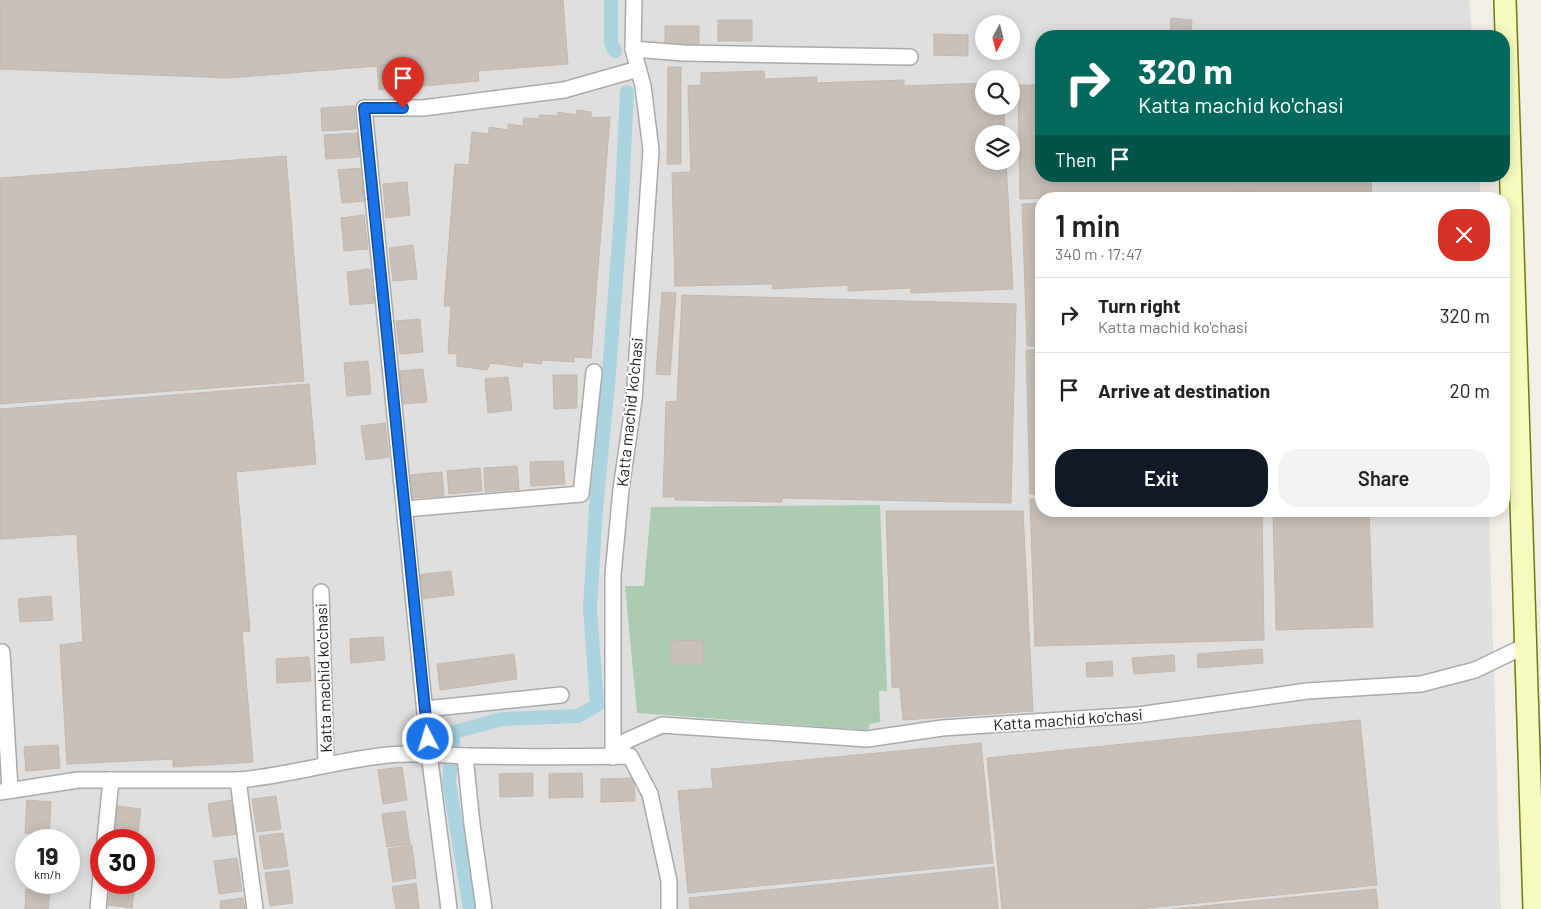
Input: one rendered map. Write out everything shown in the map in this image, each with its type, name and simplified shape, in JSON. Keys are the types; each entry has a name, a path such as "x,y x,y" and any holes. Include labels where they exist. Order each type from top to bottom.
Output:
{"street":[{"name":"Katta machid ko'chasi","path":"613,756 613,574 621,489 634,400 651,150 643,86 633,49 634,0"},
{"path":"1505,0 1505,30"},
{"path":"633,49 683,53 910,57"},
{"path":"449,909 429,753 364,108 423,108 564,90 638,69"},
{"path":"1510,197 1534,909"},
{"path":"405,510 581,494 594,372"},
{"name":"Katta machid ko'chasi","path":"321,592 326,764"},
{"name":"Katta machid ko'chasi","path":"613,756 626,741 662,725 867,739 942,728 1138,715 1307,691 1421,684 1475,670 1526,646"},
{"name":"Katta machid ko'chasi","path":"2,652 2,792 78,780 238,780 261,778 326,764 389,755 429,753 465,756"},
{"path":"425,710 561,695"},
{"path":"484,909 465,756 630,756 650,794 669,881 669,909"},
{"path":"106,829 111,780"},
{"path":"238,780 255,909"},
{"path":"98,909 99,894"}],"shaded area":[{"path":"0,0 1469,0 1472,30 1035,30 1035,182 1480,182 1480,192 1035,192 1035,517 1489,517 1501,909 0,909"}],"green space":[{"path":"880,505 887,691 879,691 880,722 870,724 868,730 637,713 625,586 644,586 651,507"}],"building":[{"path":"0,0 563,0 568,64 478,71 479,81 379,90 377,66 229,78 0,69"},
{"path":"1171,18 1192,20 1191,30 1170,30"},
{"path":"718,20 752,20 752,41 718,41"},
{"path":"665,26 699,26 699,47 665,47"},
{"path":"934,34 968,35 968,56 934,55"},
{"path":"668,67 681,67 681,164 667,164"},
{"path":"764,71 765,79 817,77 816,83 904,80 904,86 975,83 975,115 1004,115 1005,125 975,125 975,170 1006,170 1013,289 911,293 911,288 848,291 848,285 772,289 773,284 675,286 672,173 691,172 688,86 701,85 701,73"},
{"path":"1020,85 1035,85 1035,182 1371,182 1372,192 1035,192 1035,199 1020,199"},
{"path":"354,106 356,129 322,131 321,108"},
{"path":"577,110 591,112 591,118 610,117 591,358 574,357 574,362 542,360 541,364 523,362 522,367 490,363 487,370 457,366 457,354 448,353 451,306 444,306 455,164 469,165 472,132 489,134 489,127 508,130 508,124 523,126 524,118 539,119 540,115 558,116 558,112 576,115"},
{"path":"358,133 359,157 326,159 324,135"},
{"path":"286,156 304,381 0,404 0,178"},
{"path":"362,168 365,201 342,203 338,170"},
{"path":"407,182 410,215 386,218 383,184"},
{"path":"1035,203 1035,346 1027,346 1022,204"},
{"path":"364,215 368,249 344,251 341,218"},
{"path":"413,245 417,279 393,281 389,248"},
{"path":"370,269 374,303 350,305 347,272"},
{"path":"662,292 676,293 670,375 656,374"},
{"path":"682,295 1016,304 1011,503 782,498 782,502 675,500 675,497 663,497 666,402 677,401"},
{"path":"420,319 423,352 400,354 396,321"},
{"path":"1026,350 1035,350 1035,494 1030,494"},
{"path":"368,361 371,394 347,396 344,363"},
{"path":"423,369 427,402 403,404 400,371"},
{"path":"553,375 577,375 577,408 554,409"},
{"path":"508,377 512,410 488,413 485,379"},
{"path":"309,384 316,464 236,472 250,631 242,632 253,762 173,767 173,759 67,764 60,645 83,642 77,534 0,539 0,409"},
{"path":"385,423 389,457 366,460 361,426"},
{"path":"563,461 565,484 531,486 530,462"},
{"path":"517,466 519,489 485,492 484,468"},
{"path":"480,468 482,491 449,494 447,471"},
{"path":"442,472 444,496 410,498 409,475"},
{"path":"1030,499 1035,499 1035,517 1262,517 1264,640 1035,646"},
{"path":"886,511 1023,511 1033,711 903,720 900,688 892,687"},
{"path":"1273,517 1369,517 1373,627 1276,630"},
{"path":"451,571 454,595 420,599 417,575"},
{"path":"51,596 53,620 20,622 18,599"},
{"path":"383,637 385,660 351,663 350,639"},
{"path":"671,640 703,641 703,664 671,664"},
{"path":"1262,649 1263,663 1198,668 1197,654"},
{"path":"514,654 517,679 440,690 437,664"},
{"path":"1174,655 1175,671 1134,674 1132,658"},
{"path":"309,657 311,681 277,683 276,659"},
{"path":"1112,661 1113,676 1087,677 1086,663"},
{"path":"1360,720 1377,885 1138,909 1002,909 987,758"},
{"path":"981,743 993,863 688,893 678,791 713,788 711,769"},
{"path":"58,745 60,768 26,771 24,747"},
{"path":"402,767 407,800 383,804 378,770"},
{"path":"533,773 533,796 500,797 499,774"},
{"path":"582,773 583,797 549,798 549,774"},
{"path":"634,778 635,801 601,802 601,779"},
{"path":"276,796 281,829 257,832 252,799"},
{"path":"27,800 51,802 49,829 25,829"},
{"path":"232,800 237,834 213,837 208,804"},
{"path":"117,806 141,809 138,829 114,829"},
{"path":"405,811 410,844 387,847 382,814"},
{"path":"283,833 288,866 264,869 259,836"},
{"path":"412,845 416,878 393,882 388,849"},
{"path":"237,858 242,891 219,894 214,861"},
{"path":"994,867 998,909 690,909 689,898"},
{"path":"289,870 293,903 270,906 265,873"},
{"path":"416,883 419,909 396,909 392,887"},
{"path":"1376,889 1378,909 1172,909"},
{"path":"26,894 50,894 48,909 25,909"},
{"path":"109,894 134,894 132,908 108,905"},
{"path":"243,898 245,909 221,909 220,901"}],"waterway":[{"path":"611,0 611,43 615,51"},
{"path":"470,909 449,782 454,732 502,719 578,716 597,705 590,608 596,508 621,215 627,92"}],"route":[{"path":"403,108 364,108 428,739"}]}
